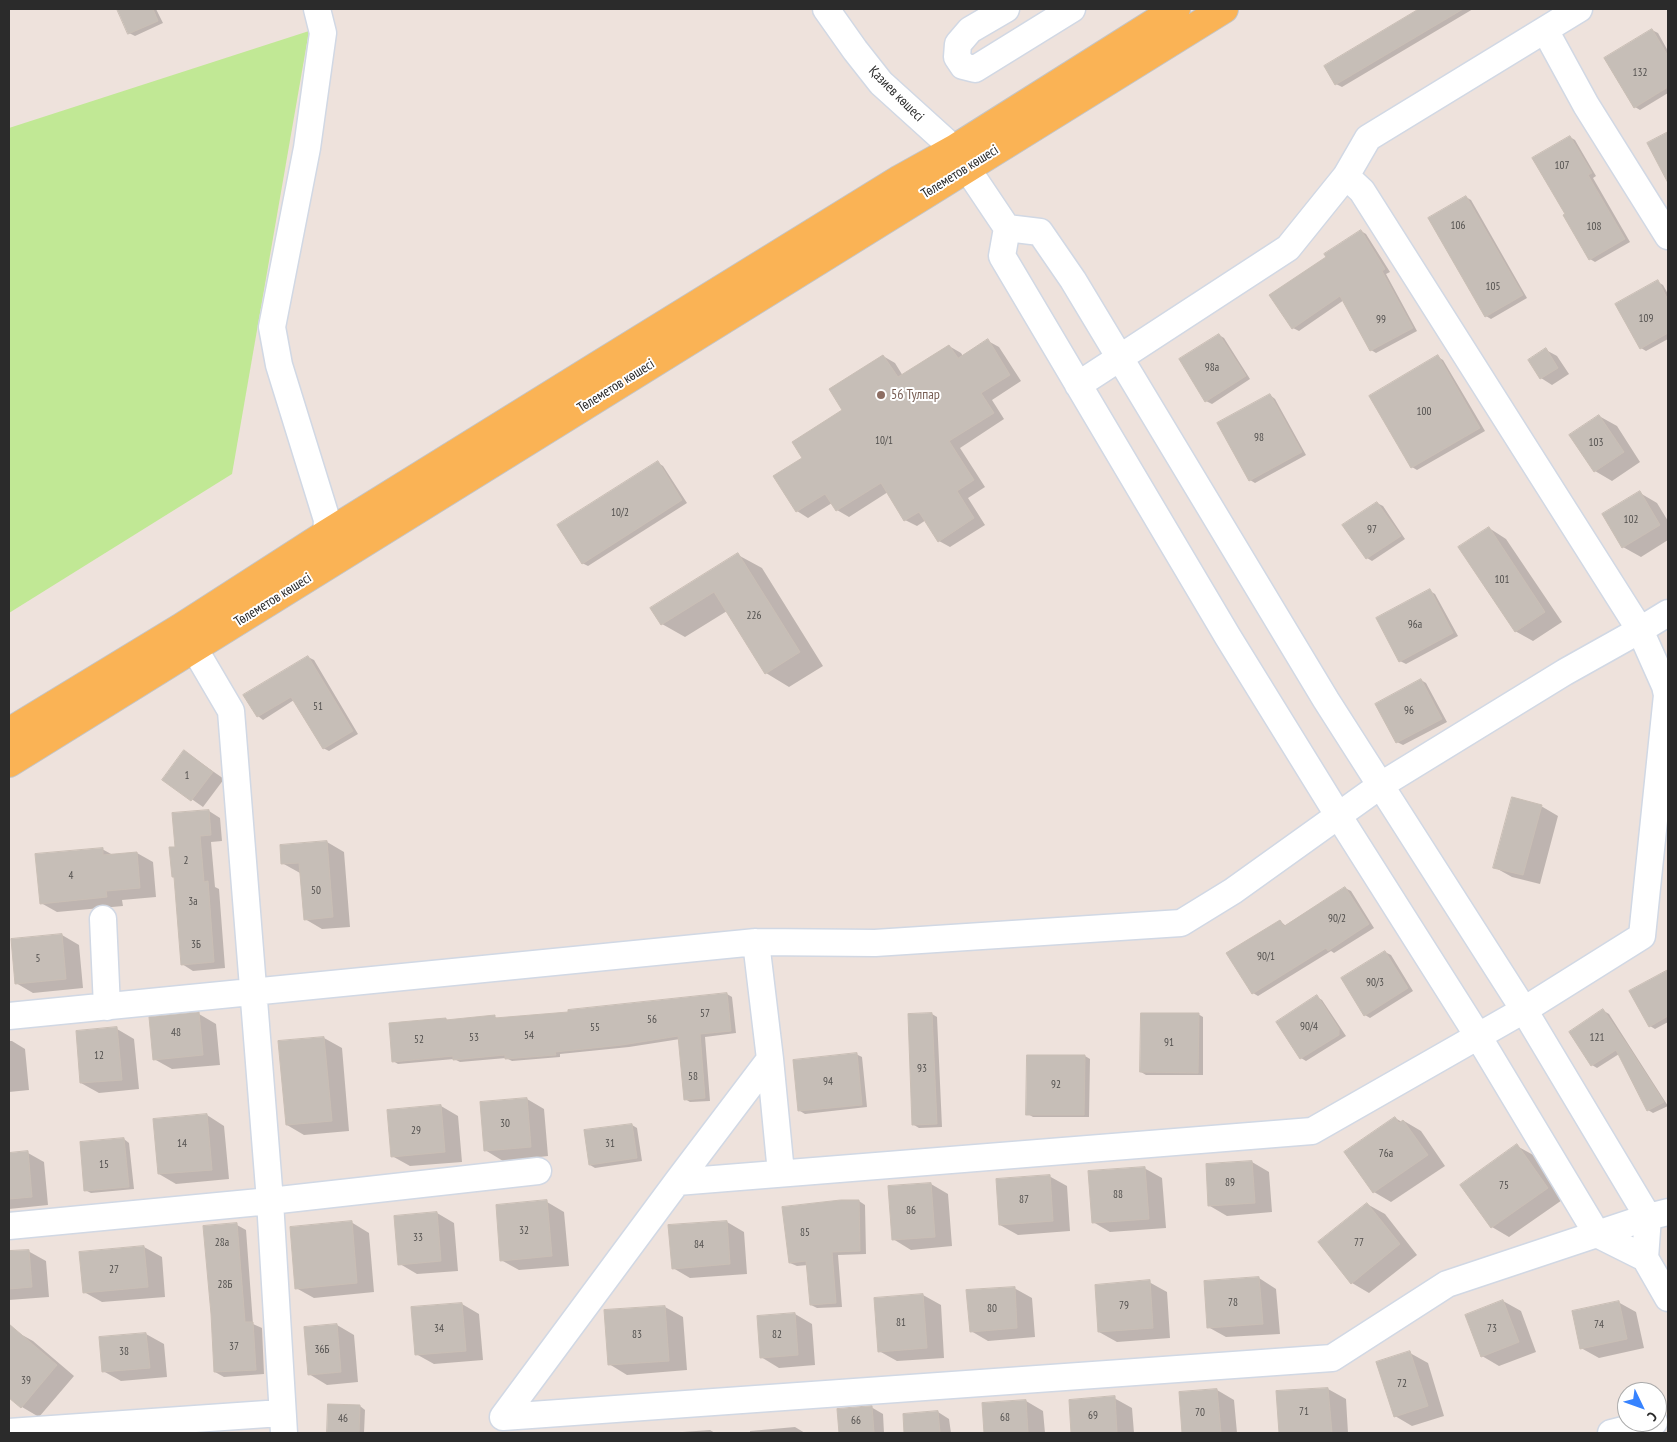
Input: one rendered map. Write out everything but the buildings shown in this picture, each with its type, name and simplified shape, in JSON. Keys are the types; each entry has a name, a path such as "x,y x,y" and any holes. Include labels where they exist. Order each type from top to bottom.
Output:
{"main road":[{"name":"Төлеметов көшесі","path":"9,763 650,365 960,158 1176,9"},
{"name":"Төлеметов көшесі","path":"9,732 180,628 326,534 900,179 960,158 1224,9"},
{"path":"631,345 650,365"}],"street":[{"path":"317,9 323,33 308,148 272,327 279,364 327,520 326,534"},
{"name":"Қазиев көшесі","path":"826,9 881,83 960,158 1007,228"},
{"path":"1006,9 970,30 958,44 957,57 964,66 975,69 1072,9"},
{"path":"1078,385 1288,248 1346,176 1368,138 1579,9"},
{"path":"1545,30 1586,106 1668,236"},
{"path":"677,1182 1312,1131 1524,1010 1642,936 1667,696 1665,686 1640,630 1362,191 1346,176"},
{"path":"1645,1258 1658,1214 1524,1010 1321,691 1073,280 1040,232 1007,228 1002,256 1228,637 1478,1036 1597,1234 1645,1258 1668,1298"},
{"path":"9,1016 756,942 875,943 1181,923 1233,891 1381,785 1566,672 1668,613"},
{"path":"9,1432 282,1423 270,1202 231,711 194,648"},
{"path":"103,919 107,1006"},
{"path":"756,942 781,1173"},
{"path":"770,1059 503,1417 1332,1358 1447,1284 1658,1214"},
{"path":"9,1226 270,1202 538,1170"}],"green space":[{"path":"309,31 232,474 9,613 9,128"}],"place":[{"name":"56 Тулпар","path":"881,395"}]}
